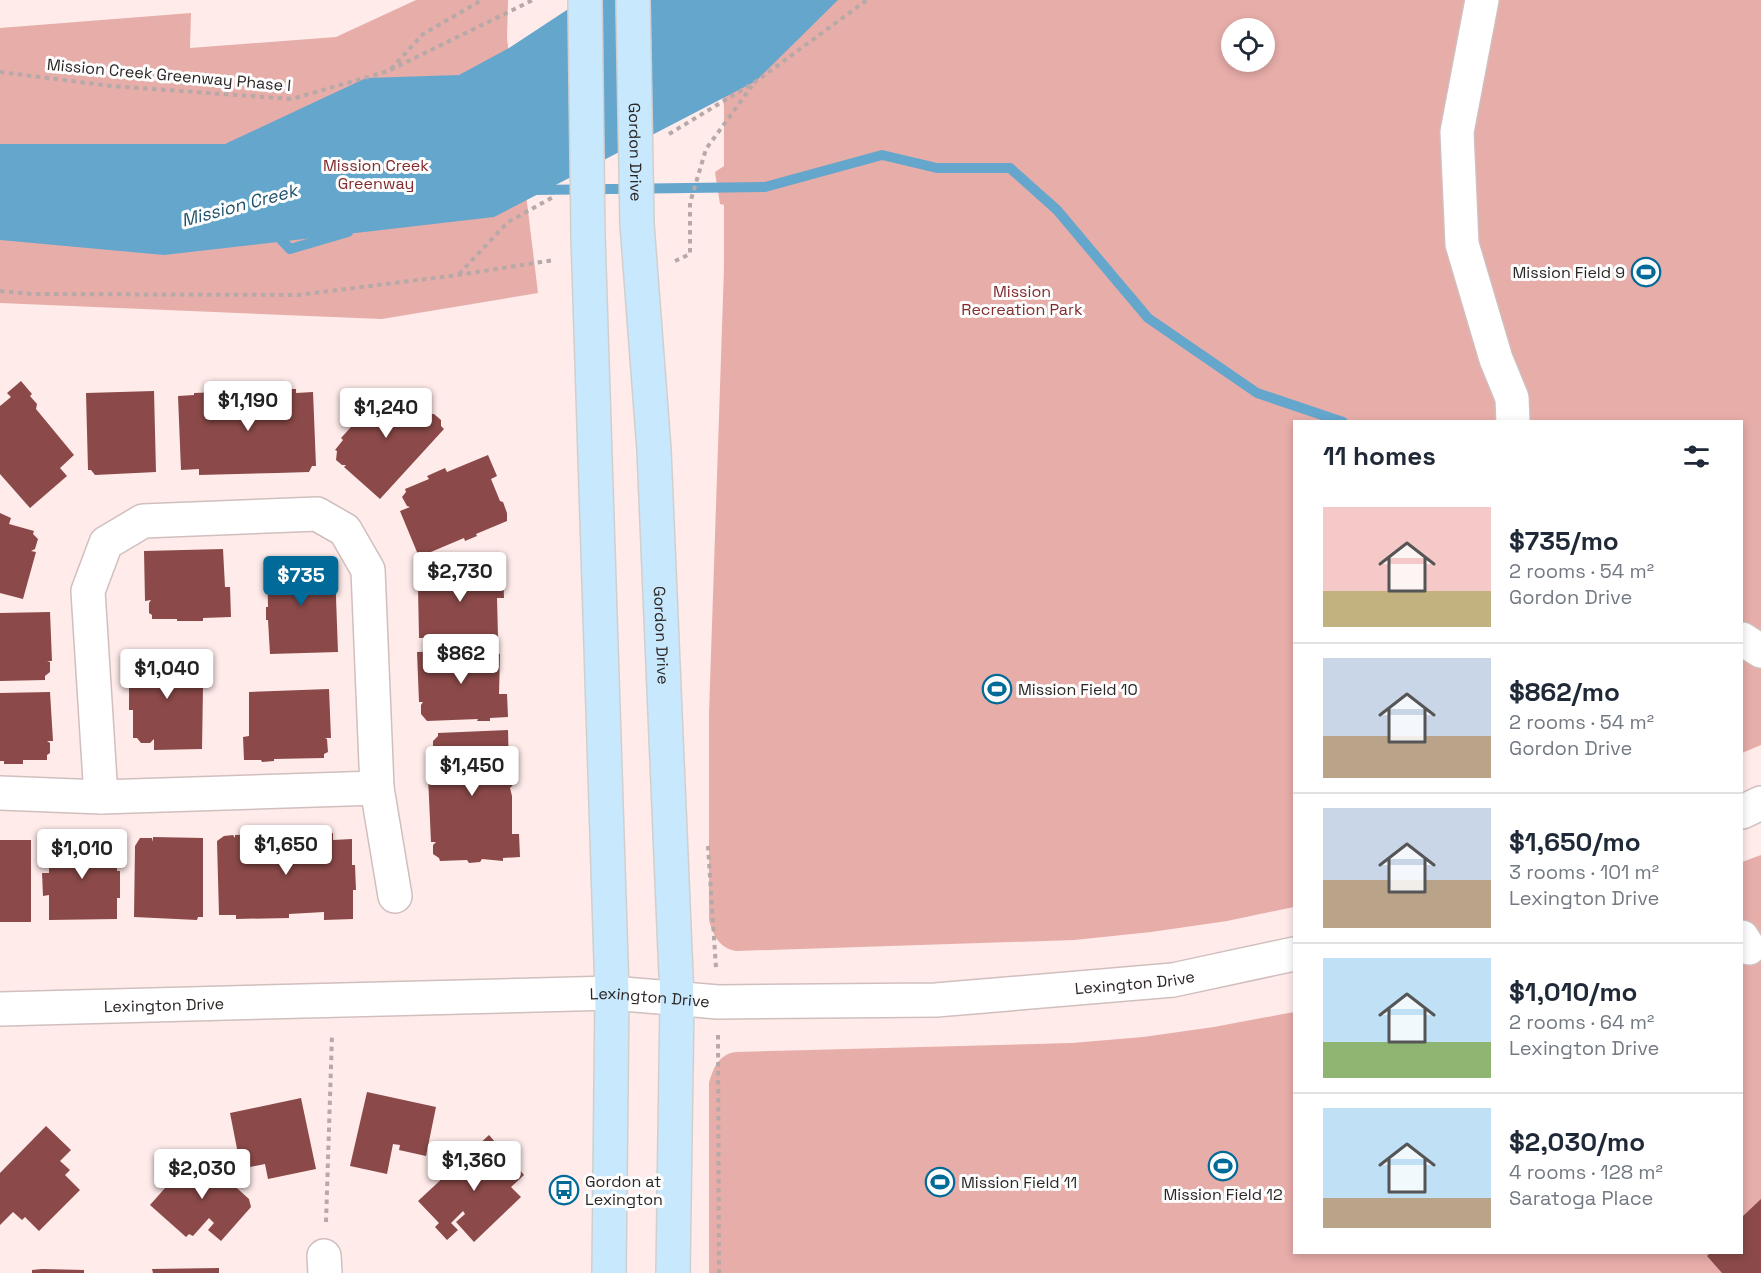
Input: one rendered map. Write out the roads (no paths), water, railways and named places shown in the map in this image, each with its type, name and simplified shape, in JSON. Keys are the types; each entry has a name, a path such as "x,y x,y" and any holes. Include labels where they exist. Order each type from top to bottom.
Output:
{"main road":[{"path":"585,0 590,251 612,993 609,1273"},
{"name":"Gordon Drive","path":"633,0 637,224 654,450 677,999 673,1273"}],"street":[{"path":"1482,0 1457,132 1462,244 1496,359 1512,398 1513,420"},
{"path":"101,797 88,591 106,543 143,521 317,514 345,530 368,570 377,788 395,896"},
{"path":"1743,640 1761,651"},
{"path":"0,793 101,797 377,788"},
{"path":"1743,812 1761,804"},
{"name":"Lexington Drive","path":"0,1009 612,993 718,1002 936,1000 1173,980 1293,954"}],"water":[{"name":"Mission Creek","path":"582,0 838,0 756,81 494,217 164,255 0,240 0,144 225,144 366,78 459,75 509,48"}],"waterway":[{"path":"535,190 765,187 882,155 937,168 1010,168 1057,210 1148,318 1257,393 1337,420"},
{"path":"274,232 290,249 348,232"}],"place":[{"name":"Mission Field 9","path":"1646,272"},
{"name":"Mission Field 10","path":"997,689"},
{"name":"Mission Field 12","path":"1223,1166"},
{"name":"Mission Field 11","path":"940,1182"},
{"name":"Gordon at Lexington","path":"564,1190"}],"park label":[{"name":"Mission Creek Greenway","path":"376,174"},
{"name":"Mission Recreation Park","path":"1022,300"}]}
